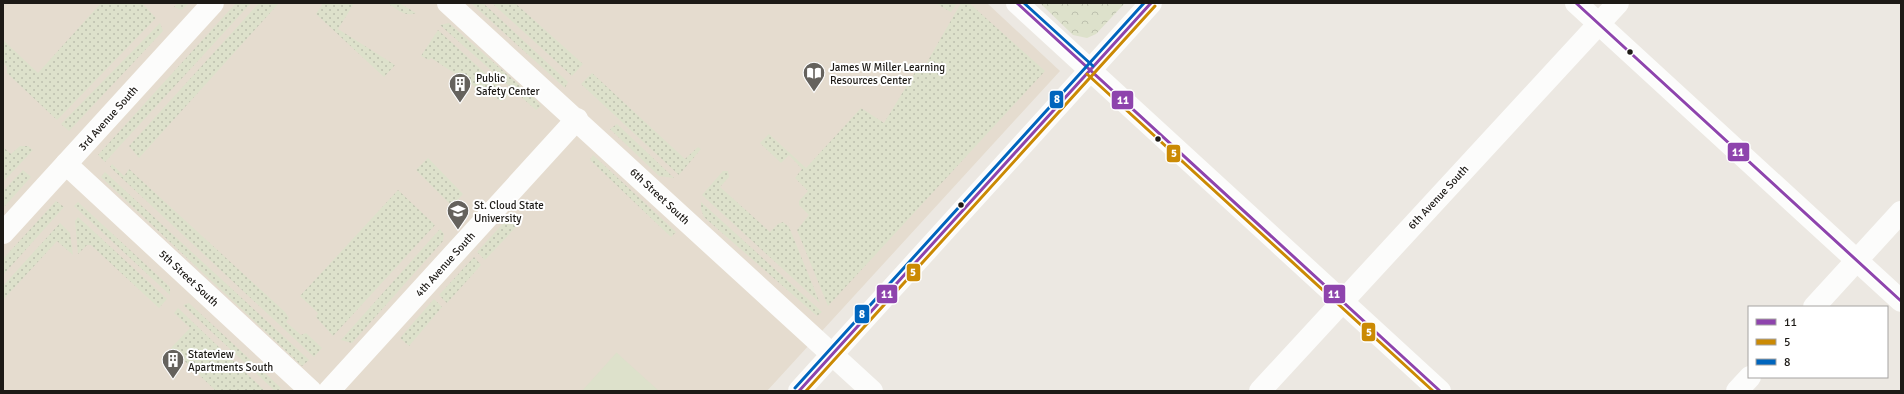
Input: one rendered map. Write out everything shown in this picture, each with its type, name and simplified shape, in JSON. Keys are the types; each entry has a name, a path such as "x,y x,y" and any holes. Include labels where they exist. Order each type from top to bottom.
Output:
{"street":[{"name":"3rd Avenue South","path":"3,233 213,3"},
{"name":"6th Street South","path":"448,3 577,119 872,391"},
{"path":"1016,3 1440,391"},
{"path":"798,391 1151,3"},
{"path":"1576,3 1901,300"},
{"name":"6th Avenue South","path":"1260,391 1341,301 1618,3"},
{"name":"4th Avenue South","path":"329,391 577,119"},
{"name":"5th Street South","path":"66,164 311,391"},
{"path":"1815,306 1901,212"},
{"path":"1737,391 1749,378"}],"shaded area":[{"name":"St. Cloud State University","path":"3,3 987,3 1060,71 767,391 3,391"}],"green space":[{"path":"101,3 142,3 156,18 57,120 7,73 7,67 3,62 3,40 38,73"},
{"path":"178,3 189,3 182,10 174,7"},
{"path":"236,3 251,3 105,162 98,155"},
{"path":"259,3 279,3 139,158 129,146"},
{"path":"323,3 352,3 353,5 338,29 395,65 384,77 316,14"},
{"path":"387,3 399,3 416,13 404,13"},
{"path":"471,3 483,3 568,82 565,88"},
{"path":"492,3 515,3 583,64 572,76"},
{"path":"935,3 957,3 951,12"},
{"path":"961,3 969,3 1045,71 828,306 797,230 809,215 799,205 799,201 808,191 795,178 802,169 789,155 781,163 760,143 769,134 806,168 861,108 884,123 917,69 922,71"},
{"path":"1040,3 1125,3 1096,34 1087,38 1073,35"},
{"path":"160,23 163,31 69,131 61,124"},
{"path":"449,23 541,106 536,110 440,25"},
{"path":"438,30 509,95 501,101 483,90 482,91 431,58 429,60 421,56"},
{"path":"592,73 685,159 698,147 701,149 679,175 581,84"},
{"path":"617,124 674,178 659,176 610,129"},
{"path":"20,146 28,146 33,150 3,182 3,147 11,154"},
{"path":"593,155 676,232 671,237 590,160"},
{"path":"428,158 463,194 452,206 416,170"},
{"path":"112,164 124,176 129,169 285,312 289,318 286,322 301,335 306,333 322,348 314,357 110,167"},
{"path":"23,170 31,177 3,208 3,191"},
{"path":"723,171 728,171 729,177 720,187 770,232 778,224 783,222 789,227 820,303 702,195"},
{"path":"105,172 309,360 302,366 101,177"},
{"path":"398,190 435,225 333,336 316,317 318,313 300,296"},
{"path":"56,201 64,207 3,275 3,259"},
{"path":"78,202 170,287 170,295 74,206"},
{"path":"701,202 822,312 817,316 704,217 701,209"},
{"path":"78,217 167,299 159,308 91,245 87,245 78,254 75,221"},
{"path":"508,218 517,226 485,260 477,252"},
{"path":"60,223 70,233 73,255 57,241 3,300 3,286"},
{"path":"440,229 444,234 443,241 352,343 341,340"},
{"path":"474,257 481,265 447,303 439,295"},
{"path":"434,299 442,307 409,346 400,338"},
{"path":"189,303 281,388 278,391 275,391 183,305"},
{"path":"178,308 265,391 216,391 171,348 190,328 174,313"},
{"path":"617,353 659,391 582,391"}],"transit line":[{"name":"11","path":"1017,3 1440,391"},
{"name":"8","path":"1024,3 1093,66"},
{"name":"8","path":"795,388 1144,3"},
{"name":"11","path":"799,391 1151,3"},
{"name":"11","path":"1576,3 1901,301"},
{"name":"5","path":"806,391 1155,6"},
{"name":"5","path":"1087,74 1433,391"}],"place":[{"name":"James W Miller Learning Resources Center","path":"814,92"},
{"name":"Public Safety Center","path":"460,104"},
{"name":"St. Cloud State University","path":"458,230"},
{"name":"Stateview Apartments South","path":"173,380"}]}
